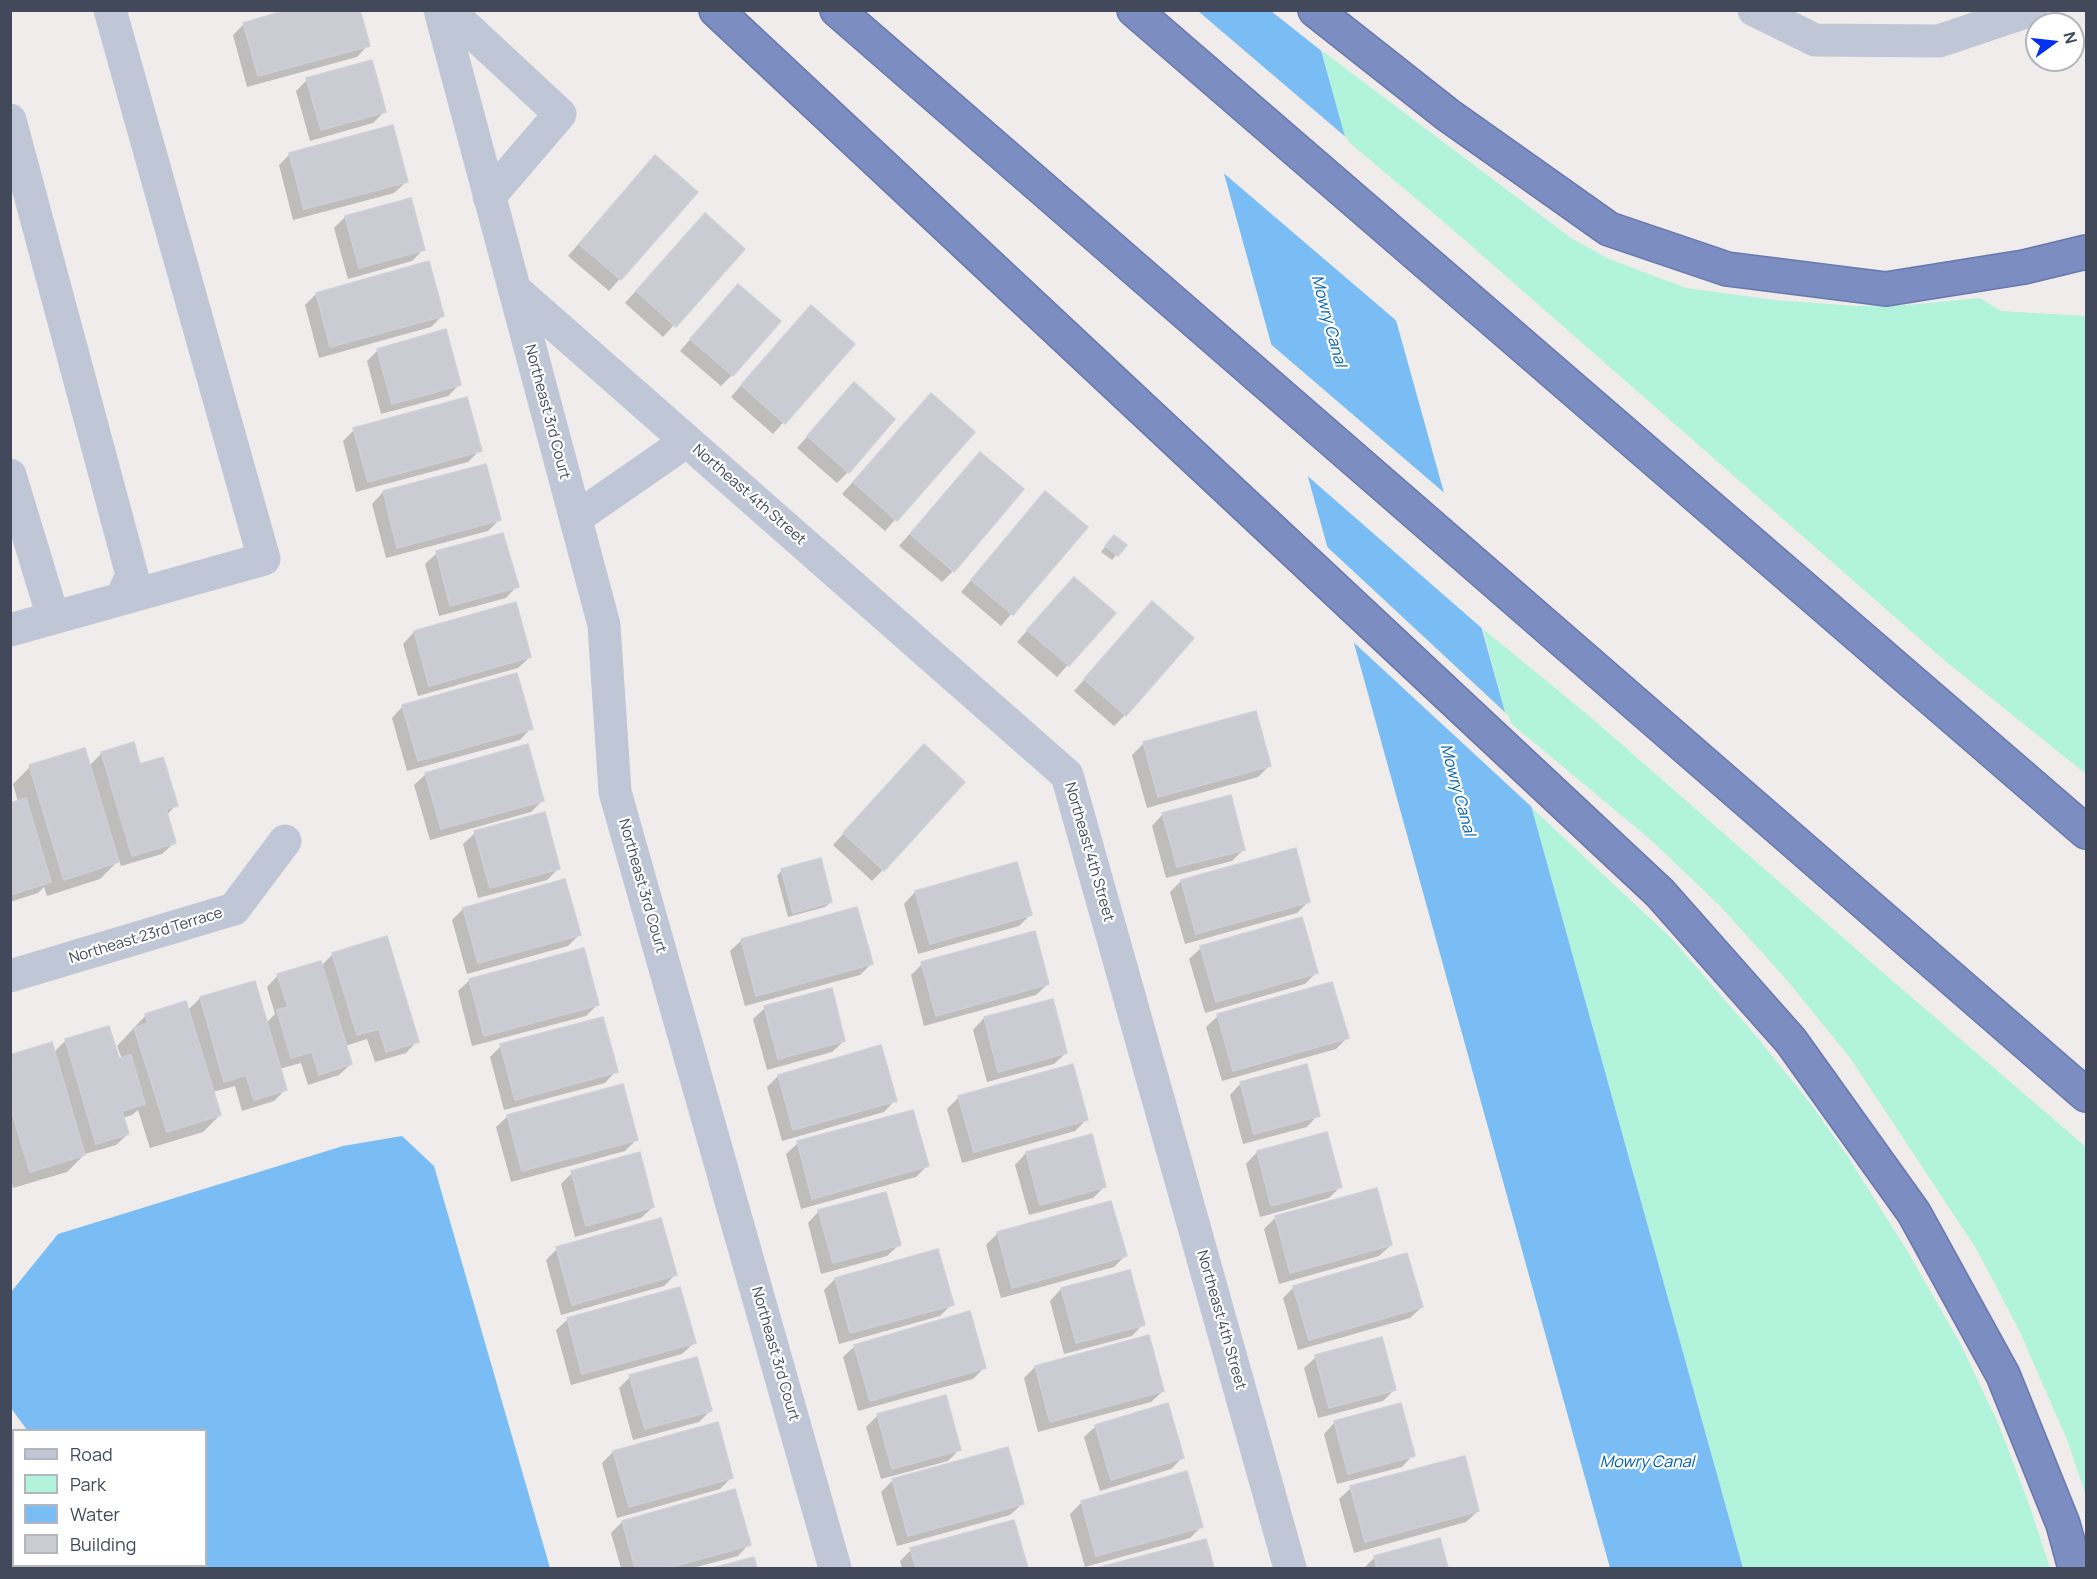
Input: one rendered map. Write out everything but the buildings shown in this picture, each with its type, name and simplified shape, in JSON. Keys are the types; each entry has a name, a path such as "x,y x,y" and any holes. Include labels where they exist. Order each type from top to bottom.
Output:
{"highway":[{"path":"716,10 1660,893 1791,1041 1914,1214 2003,1375 2063,1524 2075,1569"},
{"path":"837,10 2086,1095"},
{"path":"1134,10 2086,832"},
{"path":"1315,10 1448,115 1609,229 1727,269 1886,289 2024,267 2086,252"}],"street":[{"path":"10,630 264,559 110,10"},
{"name":"Northeast 3rd Court","path":"440,10 604,626 615,792 836,1569"},
{"path":"448,10 561,114 489,197"},
{"path":"1754,10 1815,40 1939,41 2018,13"},
{"path":"10,120 132,575 121,599"},
{"name":"Northeast 4th Street","path":"514,288 1067,775 1290,1569"},
{"path":"576,518 687,441"},
{"path":"10,475 53,617"},
{"name":"Northeast 23rd Terrace","path":"10,976 234,909 285,841"}],"green space":[{"path":"1321,50 1571,238 1609,259 1686,288 1775,300 1855,306 1907,305 1980,298 2001,311 2086,316 2086,774 1944,660 1451,228 1345,139"},
{"path":"1483,629 1588,715 2086,1147 2086,1496 2068,1442 2019,1330 1977,1250 1851,1059 1786,979 1720,906 1651,840 1507,720"},
{"path":"1531,807 1671,938 1756,1036 1810,1103 1848,1157 1908,1252 1961,1345 1998,1423 2029,1504 2050,1568 1743,1568"}],"water":[{"name":"Mowry Canal","path":"1179,11 1310,11 1743,1568 1610,1568"},
{"path":"402,1136 434,1166 550,1568 118,1568 207,1567 207,1429 26,1429 11,1408 11,1292 58,1234 343,1146"}],"pier":[{"path":"1176,10 1198,11 1348,139 1399,323 1220,170"},
{"path":"1313,10 1324,53 1271,11"},
{"path":"1267,341 1448,496 1485,631 1303,472"},
{"path":"1323,543 1509,716 1536,811 1349,638"}]}
